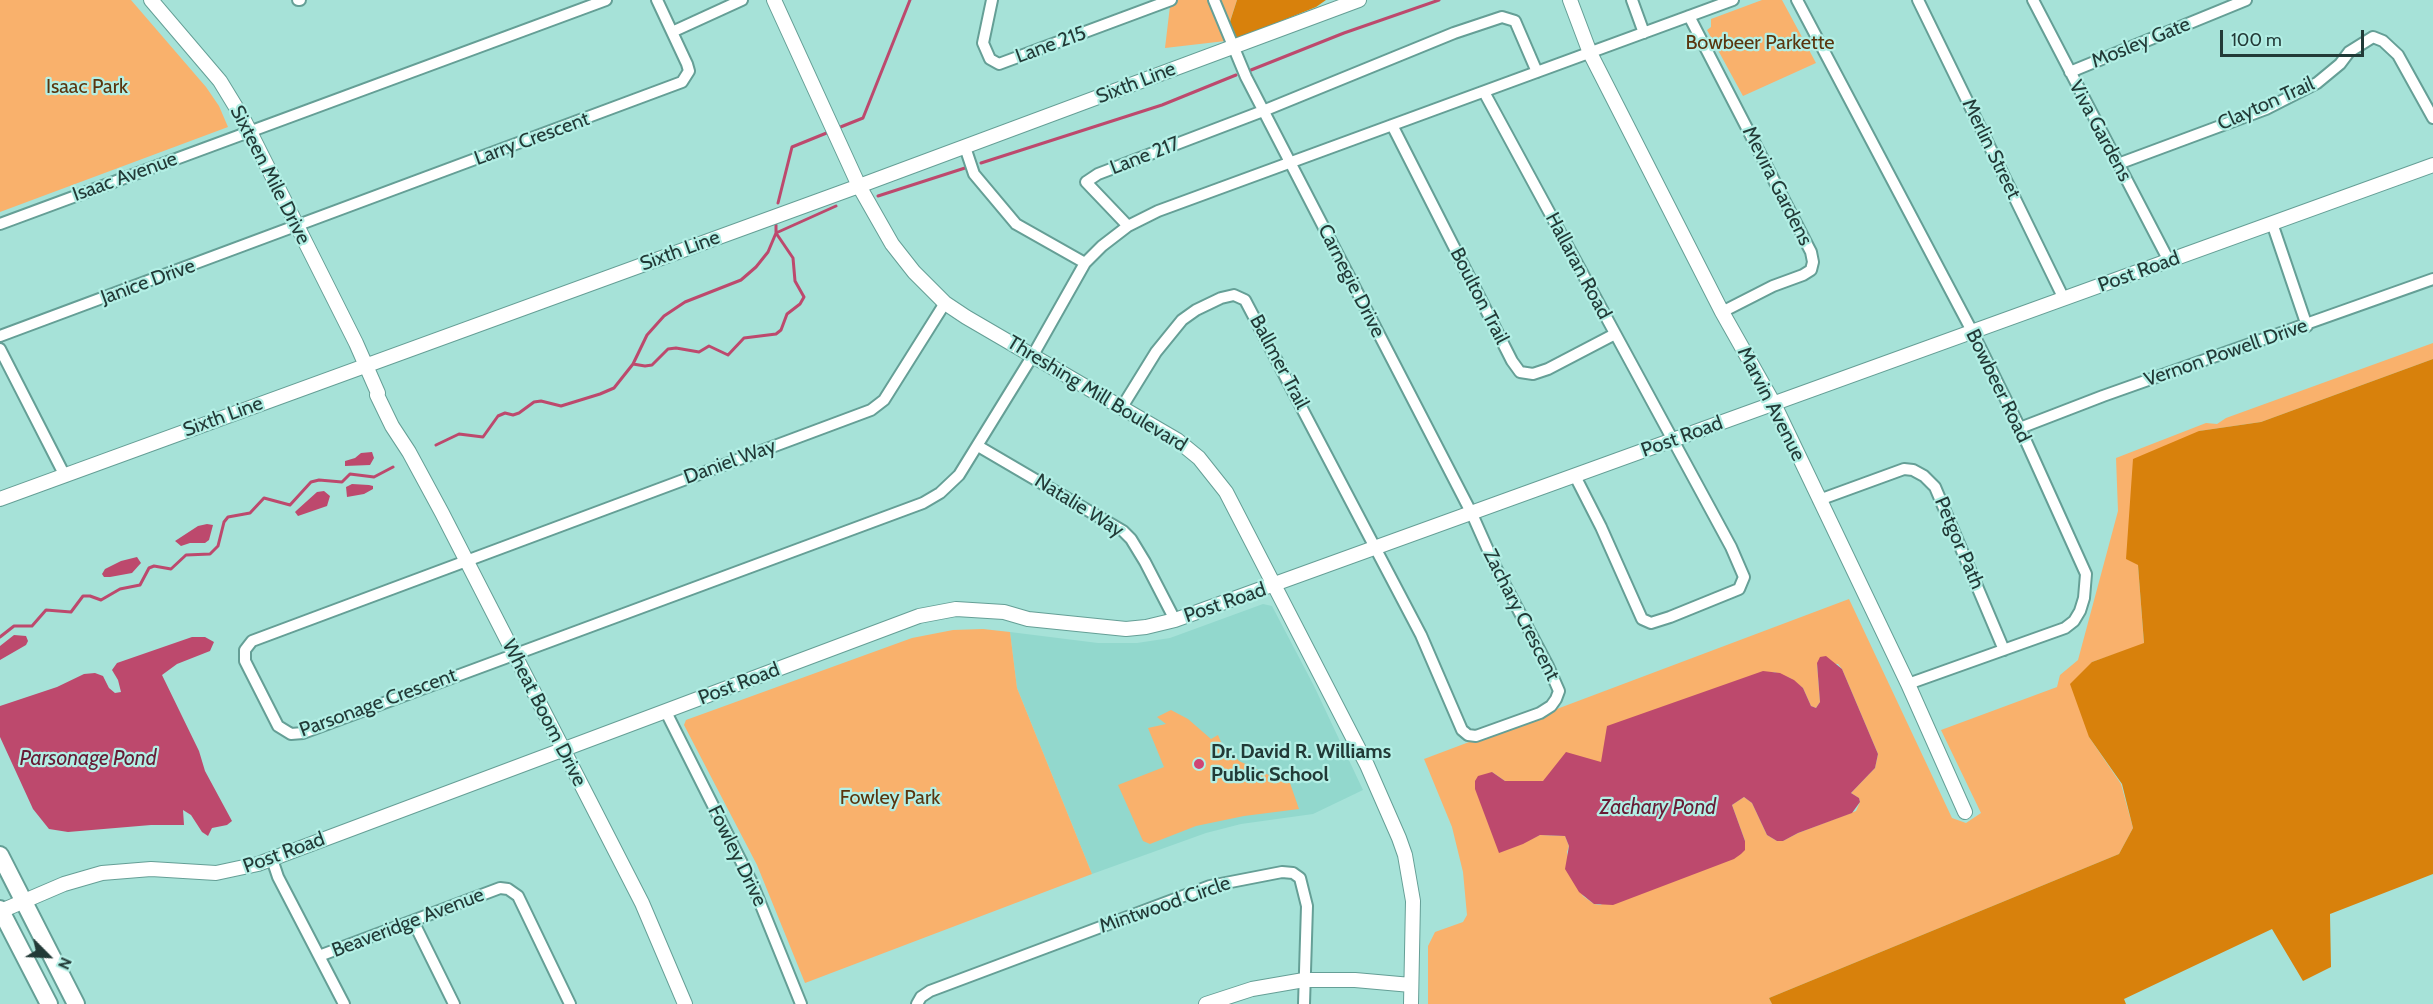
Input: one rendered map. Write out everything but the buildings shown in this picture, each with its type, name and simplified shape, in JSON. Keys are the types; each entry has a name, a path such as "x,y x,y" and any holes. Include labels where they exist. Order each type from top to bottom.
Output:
{"main road":[{"path":"0,855 76,1004"},
{"path":"0,911 49,1004"}],"street":[{"name":"Sixteen Mile Drive","path":"151,0 220,81 250,132 366,366"},
{"path":"250,132 606,0"},
{"name":"Larry Crescent","path":"296,227 682,82 689,71 657,0"},
{"path":"672,32 742,0"},
{"name":"Threshing Mill Boulevard","path":"774,0 860,186 892,244 914,272 945,303 1177,440 1205,464 1226,492 1367,765 1399,838 1407,863 1413,901 1411,1004"},
{"name":"Lane 215","path":"992,0 983,43 990,59 999,64 1171,0"},
{"name":"Carnegie Drive","path":"1214,0 1232,47 1263,111 1472,514"},
{"name":"Sixth Line","path":"0,499 860,186 1359,0"},
{"name":"Marvin Avenue","path":"1570,0 1590,53 1722,312 1774,404 1908,684 1965,812"},
{"path":"1632,0 1644,33"},
{"path":"513,653 923,503 951,484 978,446 1085,263 1128,226 1158,212 1733,0"},
{"name":"Bowbeer Road","path":"1797,0 1817,43 1972,333 2020,428 2086,574 2080,611 2074,621 2065,628 1908,684"},
{"name":"Merlin Street","path":"1918,0 2064,299"},
{"name":"Viva Gardens","path":"2032,0 2169,261"},
{"name":"Mosley Gate","path":"2070,72 2246,0"},
{"name":"Mevira Gardens","path":"1689,16 1811,252 1814,262 1811,270 1803,275 1773,286 1722,312"},
{"path":"1263,111 1454,33 1502,17 1515,21 1537,72"},
{"name":"Clayton Trail","path":"2118,164 2276,103 2317,83 2340,64 2349,52 2373,37 2383,41 2398,56 2433,118"},
{"name":"Hallaran Road","path":"1484,92 1722,530 1744,577 1739,589 1651,623 1642,619 1601,527 1575,476"},
{"name":"Lane 217","path":"1128,226 1086,182 1098,174 1263,111"},
{"name":"Boulton Trail","path":"1392,125 1512,361 1520,372 1533,374 1548,369 1615,334"},
{"name":"Isaac Avenue","path":"0,224 250,132"},
{"path":"965,147 974,174 1016,224 1085,263"},
{"name":"Post Road","path":"0,911 64,884 102,873 151,869 216,873 239,870 666,712 909,619 956,609 1004,612 1028,619 1126,629 1175,620 1275,586 2433,165"},
{"path":"2272,223 2307,326"},
{"name":"Janice Drive","path":"0,336 296,227"},
{"name":"Vernon Powell Drive","path":"2020,428 2103,396 2307,326 2433,279"},
{"name":"Ballmer Trail","path":"1122,407 1156,352 1182,320 1196,310 1221,298 1234,295 1245,300 1376,549"},
{"name":"Daniel Way","path":"466,560 871,411 884,400 945,303"},
{"path":"0,349 65,476"},
{"name":"Wheat Boom Drive","path":"366,366 394,427 466,560 642,903 685,1004"},
{"name":"Natalie Way","path":"978,446 1123,531 1131,539 1145,562 1175,620"},
{"name":"Petgor Path","path":"1820,500 1904,469 1913,470 1924,477 1935,487 2004,650"},
{"name":"Zachary Crescent","path":"1376,549 1421,635 1462,730 1468,735 1476,736 1503,727 1551,706 1559,691 1496,568 1472,514"},
{"name":"Parsonage Crescent","path":"466,560 257,638 245,650 246,665 278,726 291,734 303,732 513,653"},
{"name":"Fowley Drive","path":"666,712 752,883 801,1004"},
{"path":"272,859 278,877 344,1004"},
{"name":"Mintwood Circle","path":"917,1004 927,993 945,985 1210,886 1282,872 1293,873 1303,883 1307,921 1304,1004"},
{"name":"Beaveridge Avenue","path":"319,957 500,888 513,891 556,972 570,1004"},
{"path":"413,921 454,1004"},
{"path":"1206,1004 1252,989 1304,980 1355,980 1411,985"}],"shaded area":[{"path":"1237,0 1326,0 1316,7 1234,40 1227,31"},
{"path":"2433,359 2433,874 2330,914 2331,967 2303,981 2272,929 2124,999 2126,1004 1772,1004 1769,998 2119,854 2133,828 2122,784 2089,737 2070,684 2092,662 2144,643 2138,565 2126,559 2133,459 2199,431 2261,422"},
{"name":"Dr. David R. Williams Public School","path":"1263,604 1272,606 1314,686 1363,790 1313,814 1241,824 1206,833 1092,874 1017,688 1010,632 1098,643 1137,643 1170,638"}],"green space":[{"name":"Isaac Park","path":"0,0 131,0 206,87 219,106 228,127 0,212"},
{"path":"1167,0 1237,0 1227,30 1234,40 1165,48 1170,6"},
{"name":"Bowbeer Parkette","path":"1762,0 1782,0 1816,63 1743,96 1707,30 1711,27 1711,19"},
{"path":"2433,343 2433,359 2261,422 2199,431 2138,565 2144,644 2092,662 2089,737 2121,784 2133,828 2119,854 1769,998 1772,1004 1428,1004 1428,946 1435,932 1463,922 1467,915 1463,872 1452,827 1424,759 1849,599 1952,818 1966,823 1981,813 1941,730 2057,687 2060,675 2078,660 2118,511 2116,458 2206,423 2217,424 2226,418","holes":["1817,663 1838,664 1878,754 1875,768 1851,793 1859,798 1860,802 1856,811 1783,841 1777,841 1767,835 1752,803 1744,797 1732,805 1745,841 1600,905 1594,904 1583,896 1571,875 1567,852 1569,846 1565,836 1540,835 1527,841 1492,772 1505,781 1543,781 1601,763 1774,672 1790,678 1803,688 1811,706 1816,708 1820,702"]},
{"name":"Fowley Park","path":"983,629 1010,632 1017,688 1092,874 805,983 757,865 684,725 686,720 912,638 953,630"},
{"path":"1171,710 1188,719 1211,739 1218,735 1221,742 1239,761 1290,783 1299,809 1244,816 1196,826 1150,844 1143,841 1118,785 1164,767 1148,728 1166,724 1157,717"}],"water":[{"path":"372,452 374,458 370,465 345,466 345,461 361,453"},
{"path":"352,484 369,485 373,486 373,489 364,494 347,497 346,487"},
{"path":"324,491 330,496 327,506 298,516 295,512 297,510 317,492"},
{"path":"213,525 209,540 205,543 190,543 181,546 175,541 198,526"},
{"path":"137,557 141,563 132,573 110,577 104,577 102,574 105,569 121,561"},
{"path":"14,635 26,636 28,641 26,645 0,660 0,646"},
{"name":"Parsonage Pond","path":"192,637 205,637 214,642 210,651 177,664 162,675 199,751 205,771 232,821 227,825 212,828 208,836 202,832 191,815 183,810 184,825 151,825 68,832 49,829 33,809 0,737 0,706 57,687 84,674 95,673 103,676 109,688 115,693 121,692 112,670 117,663"},
{"name":"Zachary Pond","path":"1826,656 1842,669 1878,754 1875,768 1851,793 1859,798 1860,802 1852,813 1783,841 1777,841 1767,835 1752,803 1744,797 1732,805 1745,841 1745,850 1741,854 1734,859 1613,905 1594,904 1579,892 1565,869 1569,846 1565,836 1540,835 1499,853 1475,789 1478,776 1492,772 1505,781 1543,781 1566,752 1601,762 1607,726 1763,671 1780,673 1794,680 1803,688 1811,706 1816,708 1820,702 1817,663 1820,657"}],"waterway":[{"path":"838,128 863,118 910,0"},
{"path":"1251,70 1344,33 1439,0"},
{"path":"981,163 1162,105 1236,75"},
{"path":"778,203 792,147 829,132"},
{"path":"878,196 965,168"},
{"path":"633,364 647,335 664,316 685,302 741,280 768,252 776,233 836,206"},
{"path":"436,445 459,434 483,437 498,416 505,413 513,415 519,413 534,402 541,401 561,406 600,394 614,388 633,364 652,365 668,349 699,352 709,346 728,355 744,338 776,334 781,330 787,314 800,304 804,297 795,281 793,258 776,233 776,225"},
{"path":"0,637 14,626 32,626 46,610 71,612 83,596 101,600 120,589 140,585 149,568 154,566 171,569 186,555 210,554 218,546 224,522 228,517 250,513 264,498 290,505 311,482 319,480 342,482 350,474 374,477 393,467"}],"place":[{"name":"Dr. David R. Williams Public School","path":"1199,764"}]}
